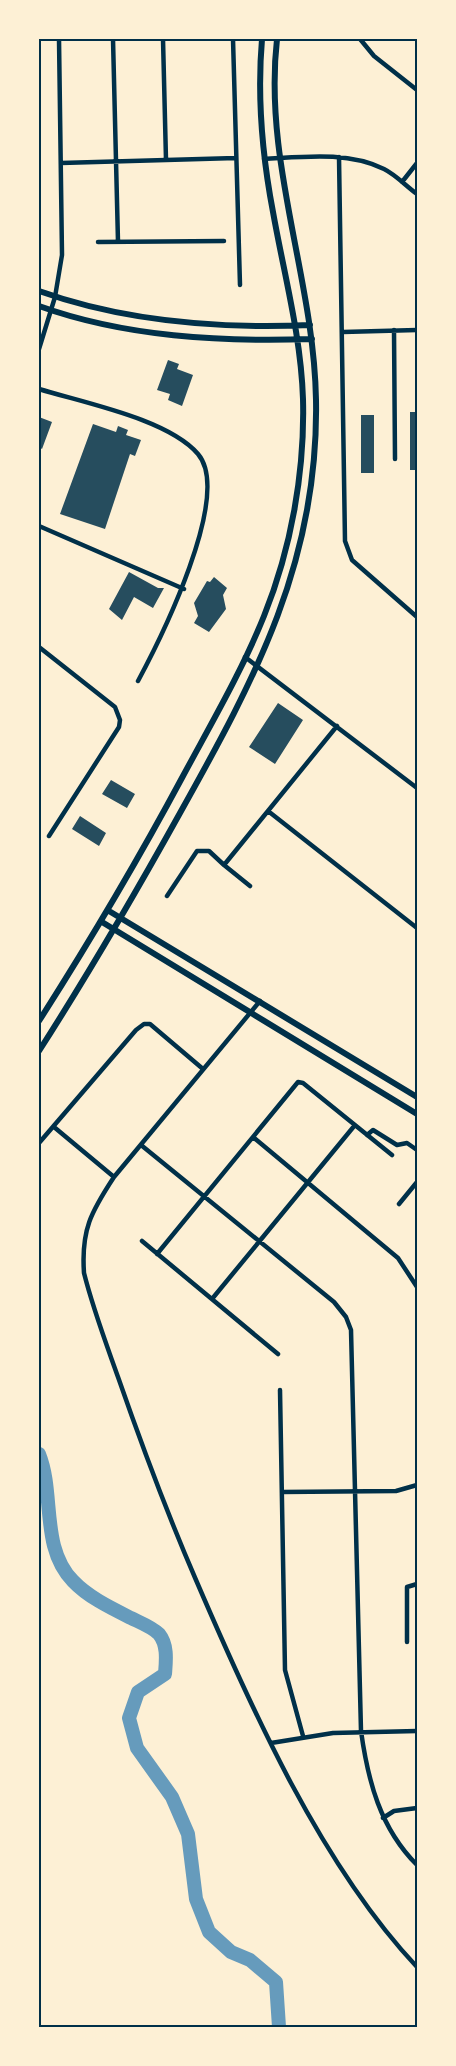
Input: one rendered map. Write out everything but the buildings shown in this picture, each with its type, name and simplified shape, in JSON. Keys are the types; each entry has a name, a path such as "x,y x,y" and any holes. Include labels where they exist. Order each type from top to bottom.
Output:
{"main road":[{"path":"39,1021 109,911 245,657 264,616 280,570 293,518 303,400 295,326 264,159 260,115 262,39"},
{"path":"39,1051 122,918 259,665 294,574 307,521 316,444 312,339 286,207 279,158 274,96 277,39"},
{"path":"39,291 95,308 174,322 310,325"},
{"path":"39,306 52,311 173,336 312,339"},
{"path":"109,911 260,1000 417,1097"},
{"path":"102,922 417,1114"}],"street":[{"path":"39,349 52,311 62,255 59,39"},
{"path":"113,39 118,242"},
{"path":"163,39 166,160"},
{"path":"233,39 240,285"},
{"path":"360,39 374,56 417,90"},
{"path":"264,159 339,157 366,161 386,170 417,194"},
{"path":"339,157 345,541 352,560 417,617"},
{"path":"61,163 236,158"},
{"path":"402,182 417,163"},
{"path":"98,242 224,241"},
{"path":"394,330 395,459"},
{"path":"343,332 417,330"},
{"path":"39,389 159,427 179,439 201,459 207,481 205,507 184,589 138,681"},
{"path":"39,526 184,589"},
{"path":"39,647 115,707 120,720 119,727 49,836"},
{"path":"245,657 259,665 417,788"},
{"path":"224,865 337,726"},
{"path":"268,811 417,928"},
{"path":"167,896 197,851 209,851 250,886"},
{"path":"260,1000 114,1177 94,1207 86,1226 83,1250 90,1294 161,1498 215,1623 271,1743 307,1809 366,1906 389,1937 417,1967"},
{"path":"39,1143 136,1030 144,1024 150,1024 203,1069"},
{"path":"157,1254 203,1195 298,1082 303,1083 392,1155"},
{"path":"212,1299 354,1125"},
{"path":"54,1126 114,1177"},
{"path":"367,1135 373,1130 397,1145 407,1143 417,1150"},
{"path":"253,1137 398,1258 417,1287"},
{"path":"141,1145 334,1302 346,1317 351,1330 361,1731 366,1767 383,1818 398,1843 417,1865"},
{"path":"399,1204 417,1182"},
{"path":"142,1241 278,1354"},
{"path":"280,1390 285,1671 303,1736"},
{"path":"282,1492 396,1491 417,1485"},
{"path":"407,1642 407,1587 417,1584"},
{"path":"271,1743 303,1736 361,1731 417,1731"},
{"path":"383,1818 394,1811 417,1808"}],"waterway":[{"path":"39,1454 44,1470 52,1536 63,1567 73,1581 86,1592 153,1629 162,1638 166,1653 165,1674 138,1692 129,1718 137,1748 172,1797 188,1834 196,1899 209,1932 231,1952 250,1960 276,1982 279,2027"}]}
